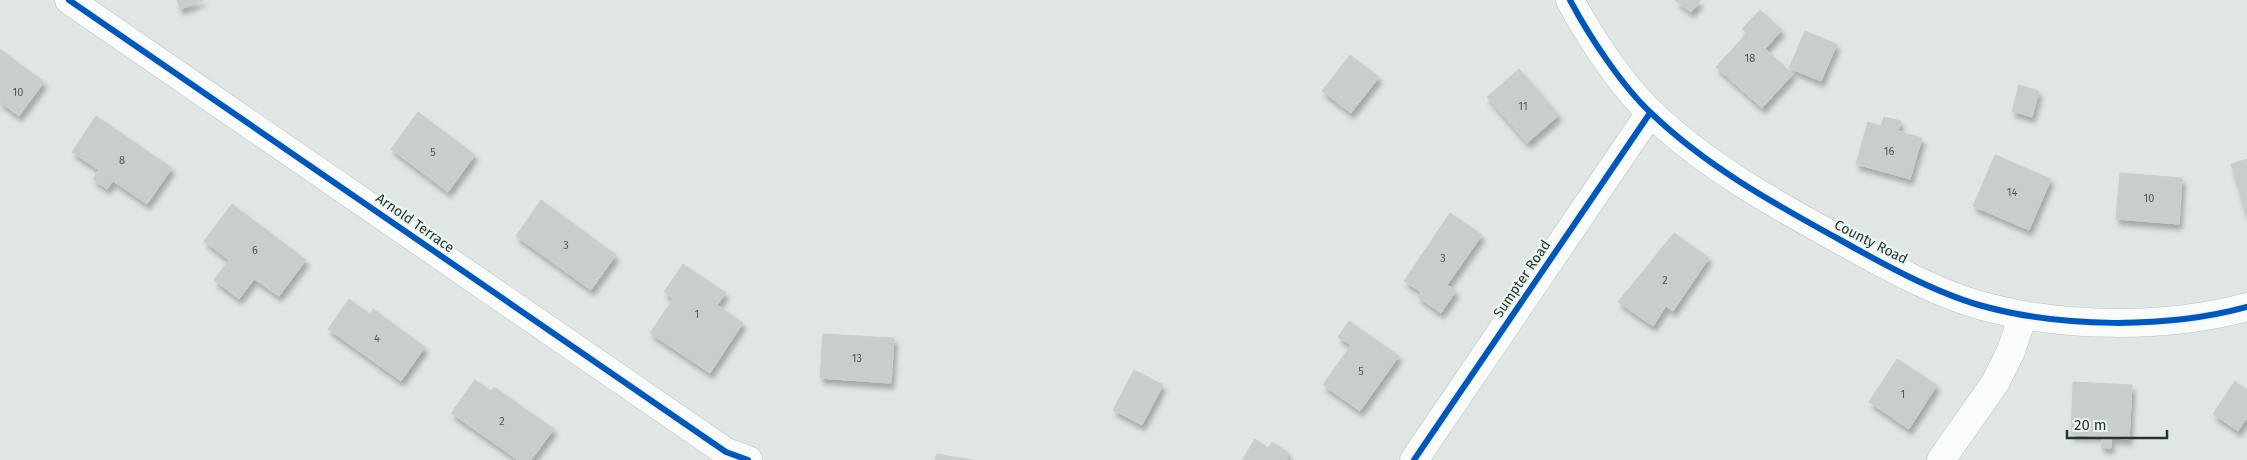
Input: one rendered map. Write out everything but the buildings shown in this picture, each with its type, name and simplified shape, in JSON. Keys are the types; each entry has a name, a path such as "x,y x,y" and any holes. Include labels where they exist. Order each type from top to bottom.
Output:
{"street":[{"name":"Arnold Terrace","path":"69,0 726,452 748,460"},
{"name":"County Road","path":"1570,0 1612,65 1650,113 1714,165 1768,201 1869,256 1942,291 1978,305 2023,315 2130,323 2192,319 2247,307"},
{"name":"Sumpter Road","path":"1414,460 1650,113"},
{"path":"1941,460 1996,383 2011,351 2023,315"}],"cycle path":[{"path":"69,0 726,452 748,460"},
{"path":"1570,0 1596,44 1629,89 1651,113 1695,151 1742,183 1792,213 1874,259 1944,293 2010,313 2078,322 2148,322 2182,319 2247,307"},
{"path":"1414,460 1650,113"}]}
